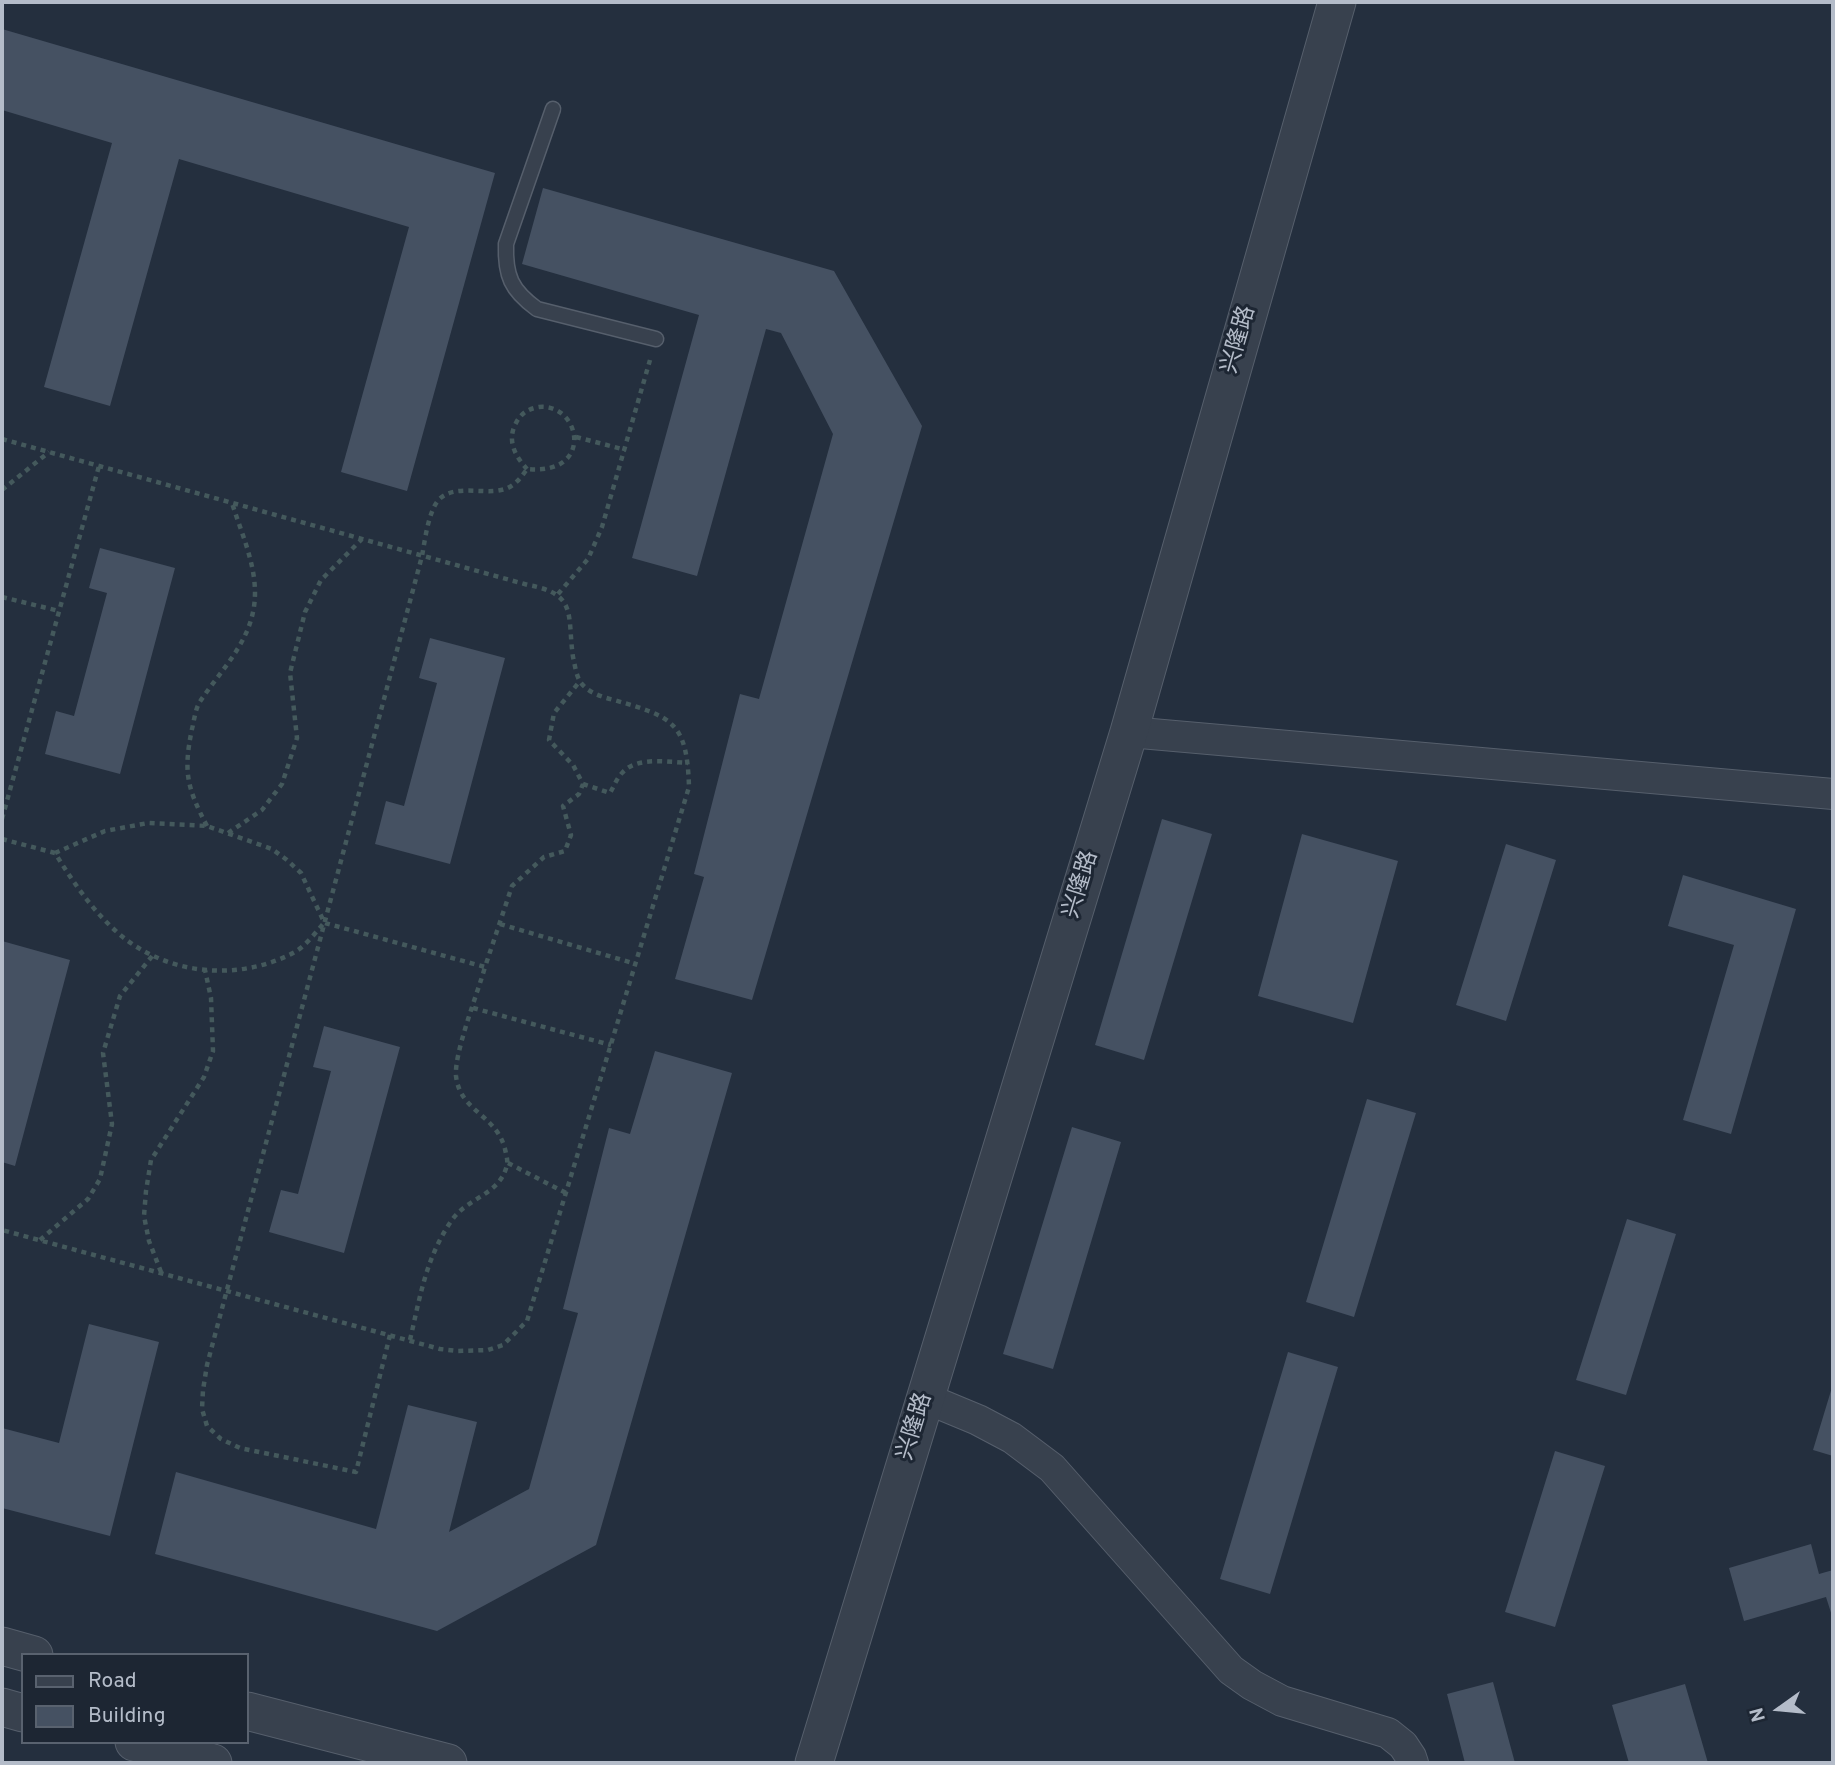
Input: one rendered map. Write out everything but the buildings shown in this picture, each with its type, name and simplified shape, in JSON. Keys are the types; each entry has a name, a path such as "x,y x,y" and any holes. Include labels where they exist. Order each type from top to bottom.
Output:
{"street":[{"name":"兴隆路","path":"814,1763 1129,732 1337,2"},
{"path":"1129,732 1833,794"},
{"path":"925,1398 978,1420 1012,1438 1052,1468 1231,1670 1282,1701 1388,1733 1403,1745 1413,1763"},
{"path":"2,1646 27,1653"},
{"path":"2,1707 21,1712"},
{"path":"248,1710 448,1763"},
{"path":"142,1744 214,1763"}],"lane":[{"path":"553,108 506,244 505,266 511,282 522,298 537,309 656,339"}],"path":[{"path":"558,594 588,559 602,527 656,339"},
{"path":"544,407 556,410 569,422 576,437 571,455 559,466 545,471 527,470 517,458 511,432 529,408 544,407"},
{"path":"576,437 626,450"},
{"path":"2,439 558,594 567,609 580,681 592,692 665,718 676,728 688,763 689,788 527,1321 503,1345 488,1350 458,1351 410,1340 2,1230"},
{"path":"2,490 49,452"},
{"path":"2,819 99,466"},
{"path":"390,1335 356,1472 240,1448 221,1439 207,1426 202,1409 207,1365 435,503 448,495 468,489 501,491 517,482 527,470"},
{"path":"206,826 192,798 186,769 197,706 224,670 244,636 253,612 256,578 232,503"},
{"path":"228,833 262,810 282,783 297,738 290,673 305,612 321,580 362,539"},
{"path":"2,597 59,611"},
{"path":"580,681 554,713 549,740 573,765 583,784 610,793 622,771 639,763 688,763"},
{"path":"410,1340 427,1266 446,1230 453,1218 465,1207 497,1187 508,1163 502,1139 492,1123 475,1112 459,1089 456,1073 458,1057 512,886 544,857 565,851 571,835 564,806 579,794 583,784"},
{"path":"2,839 55,853 105,831 148,823 206,826 272,849 287,860 301,873 325,923 485,967"},
{"path":"55,853 78,889 119,934 153,955 189,969 222,972 260,965 295,952 325,923"},
{"path":"500,924 636,964"},
{"path":"39,1240 88,1199 100,1179 112,1124 103,1053 120,996 153,955"},
{"path":"161,1273 149,1241 144,1216 146,1191 151,1160 204,1077 213,1051 211,998 205,970"},
{"path":"473,1008 611,1045"},
{"path":"508,1163 566,1193"}]}
